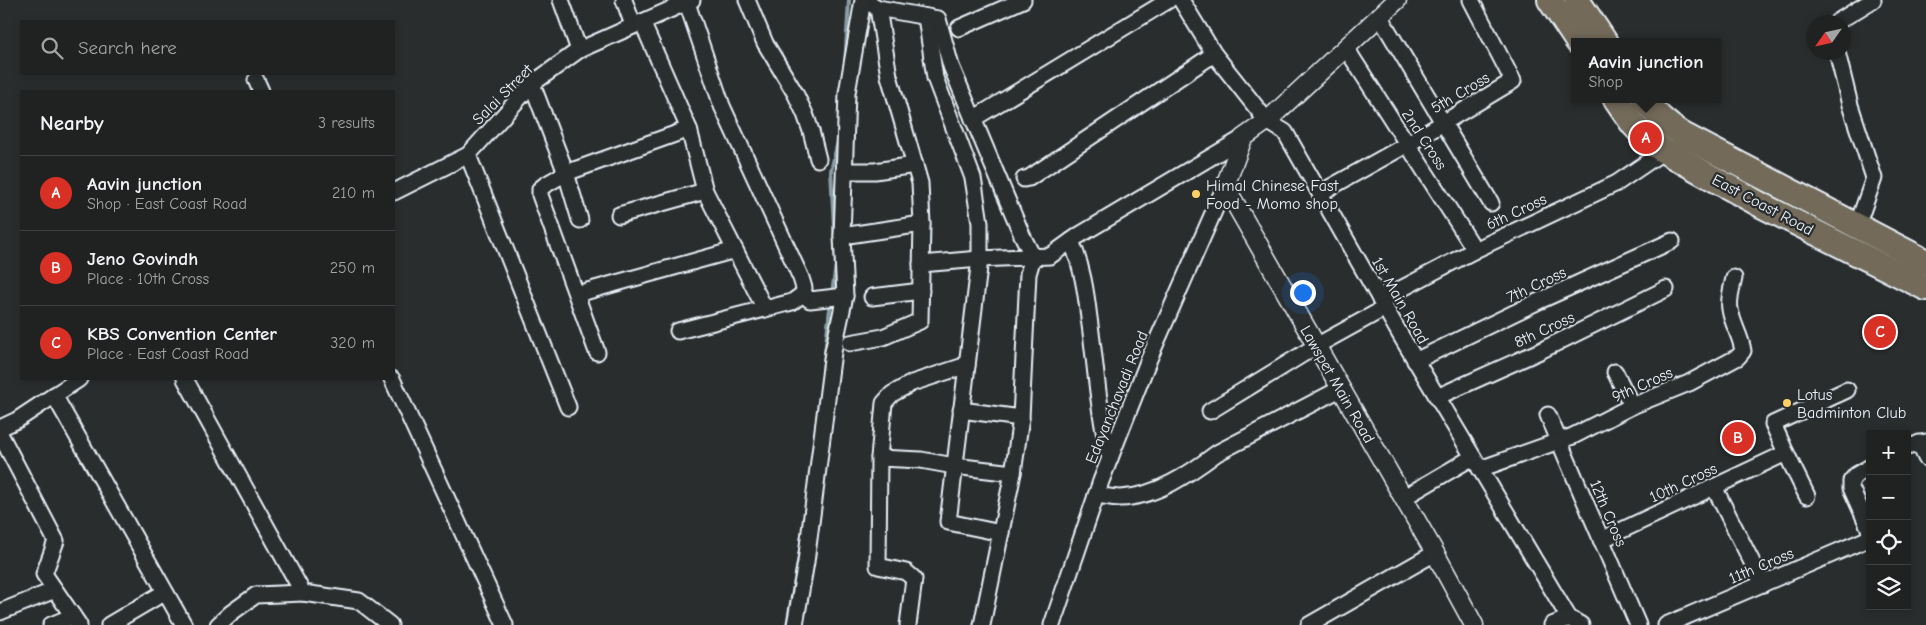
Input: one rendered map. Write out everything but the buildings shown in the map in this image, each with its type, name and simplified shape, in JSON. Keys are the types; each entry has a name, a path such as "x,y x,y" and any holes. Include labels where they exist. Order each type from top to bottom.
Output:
{"highway":[{"path":"1550,0 1575,38"},
{"path":"1577,0 1602,38"},
{"name":"East Coast Road","path":"1619,103 1633,124 1648,140 1664,151 1761,205 1926,288"},
{"name":"East Coast Road","path":"1647,103 1666,125 1683,135 1926,262"}],"street":[{"path":"561,0 579,50"},
{"path":"624,0 689,129 705,191 765,308"},
{"path":"747,0 765,43 795,93 805,114 818,159"},
{"path":"795,625 806,562 833,352 845,296 842,236 847,93 864,0 878,8 938,19 951,66 1033,257 1028,274 1022,418 1013,474 982,625"},
{"path":"959,28 1023,0"},
{"path":"973,119 1169,0"},
{"name":"1st Main Road","path":"1181,0 1214,54 1267,121 1285,132 1415,361 1476,463 1575,621"},
{"path":"921,264 1050,256 1071,240 1244,138 1267,121 1398,0"},
{"name":"5th Cross","path":"1320,193 1408,144 1513,81 1471,0"},
{"path":"1848,15 1873,0"},
{"path":"678,331 792,302 803,294 804,288 722,106 688,1"},
{"name":"Salai Street","path":"395,192 468,155 532,84 579,50 688,1"},
{"path":"850,343 883,337 920,321 922,224 920,183 888,76 878,8"},
{"path":"926,17 935,78 973,178 980,223 980,259 948,522 1001,533"},
{"path":"1380,17 1490,203"},
{"name":"2nd Cross","path":"1346,48 1475,250"},
{"path":"1024,179 1030,178 1214,54"},
{"path":"1839,60 1850,105 1874,178 1857,226"},
{"path":"532,84 566,173 580,220"},
{"path":"597,352 540,195 540,190 545,184 566,173 689,129"},
{"path":"1225,186 1244,138"},
{"name":"6th Cross","path":"1210,411 1382,304 1475,250 1617,183 1664,151"},
{"path":"468,155 568,407"},
{"path":"844,171 875,171 915,165"},
{"name":"Lawspet Main Road","path":"1225,186 1435,553 1474,625"},
{"name":"Edayanchavadi Road","path":"1052,625 1096,495 1149,359 1225,186"},
{"path":"619,214 705,191"},
{"path":"842,236 922,224"},
{"path":"1071,240 1077,253 1085,286 1102,423 1110,458"},
{"name":"7th Cross","path":"1415,361 1539,301 1672,241"},
{"path":"577,294 735,250"},
{"name":"9th Cross","path":"1403,498 1476,463 1573,436 1632,406 1689,383 1738,357 1743,351 1742,343 1729,308 1734,278"},
{"name":"8th Cross","path":"1437,397 1540,351 1666,289"},
{"path":"872,297 921,291"},
{"path":"803,294 810,300 845,296"},
{"path":"908,625 914,579 906,572 878,566 879,458 884,403 892,394 912,383 966,365"},
{"path":"1615,372 1632,406"},
{"path":"0,428 17,420 77,380"},
{"path":"186,380 303,593"},
{"path":"392,380 505,625"},
{"path":"1096,495 1119,498 1139,496 1157,490 1202,465 1217,453 1340,389"},
{"path":"1807,496 1773,424 1847,390"},
{"path":"54,395 184,625"},
{"path":"961,410 1022,418"},
{"name":"12th Cross","path":"1548,415 1638,625"},
{"path":"0,434 56,541 44,574 76,621 51,625"},
{"path":"1918,444 1926,458"},
{"name":"10th Cross","path":"1601,540 1786,453"},
{"path":"879,458 921,460 1013,474"},
{"name":"11th Cross","path":"1866,469 1856,475 1851,482 1851,488 1866,521"},
{"path":"1714,487 1763,584"},
{"name":"11th Cross","path":"1666,625 1866,539"},
{"path":"1309,625 1435,553"},
{"path":"0,612 55,590"},
{"path":"109,625 165,592"},
{"path":"218,625 256,595 303,593 359,601 390,625"},
{"path":"1552,625 1575,621"}],"waterway":[{"path":"845,65 849,0"},
{"path":"832,293 836,265 831,171 839,137"},
{"path":"823,370 831,300"},
{"path":"787,625 802,539"}],"place":[{"name":"Aavin junction","path":"1646,138"},
{"name":"Himal Chinese Fast Food - Momo shop","path":"1196,194"},
{"name":"KBS Convention Center","path":"1880,332"},
{"name":"Lotus Badminton Club","path":"1787,403"},
{"name":"Jeno Govindh","path":"1738,438"}]}
